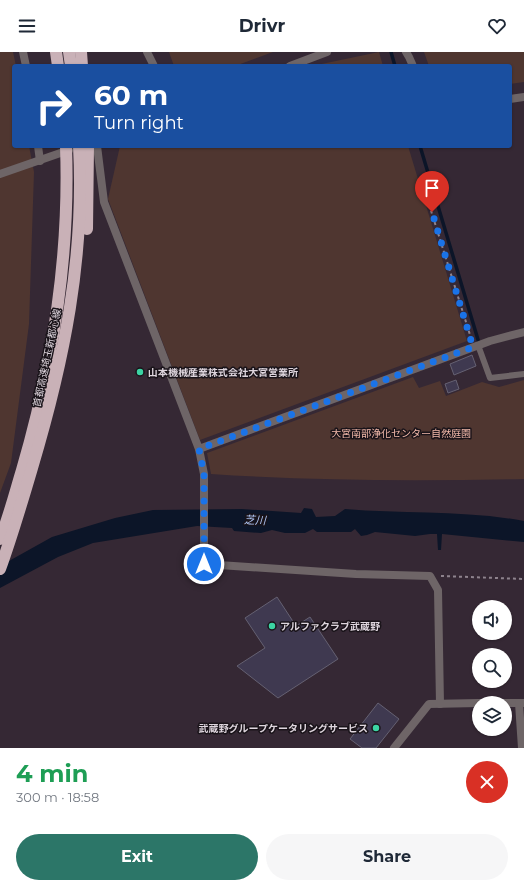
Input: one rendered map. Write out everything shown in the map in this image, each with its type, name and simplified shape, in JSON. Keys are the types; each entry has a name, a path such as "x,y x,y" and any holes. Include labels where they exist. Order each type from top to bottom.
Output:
{"highway":[{"path":"56,52 58,64"},
{"path":"69,52 71,64"},
{"path":"80,52 82,64"},
{"name":"首都高速埼玉新都心線","path":"0,539 32,435 46,380 60,292 66,220 66,148"},
{"name":"首都高速埼玉新都心線","path":"0,569 13,534 41,439 62,355 72,298 78,232 80,185 79,148"},
{"path":"72,298 84,258 88,207 88,148"}],"street":[{"path":"23,52 26,64"},
{"path":"147,52 153,64"},
{"path":"295,64 327,52"},
{"path":"406,52 412,64"},
{"path":"512,99 524,97"},
{"path":"38,148 40,161"},
{"path":"0,174 74,148"},
{"path":"97,148 104,202 199,449 204,474 204,564 356,574 430,576 438,590 440,704"},
{"path":"199,449 476,346 524,332"},
{"path":"394,748 429,704 472,703"},
{"path":"522,703 522,748"}],"lane":[{"path":"476,346 490,378 524,374"}],"path":[{"path":"422,182 476,346"},
{"path":"430,576 524,579"}],"green space":[{"path":"0,52 13,52 16,64 12,64 12,148 29,148 34,172 29,324 11,463 0,493"},
{"path":"169,52 273,52 240,64 173,64"},
{"path":"379,52 382,64 322,64"},
{"path":"424,52 524,52 524,82 512,84 512,64 428,64"},
{"path":"120,148 409,148 467,341 200,440 108,199"},
{"name":"大宮南部浄化センター自然庭園","path":"413,377 419,388 440,381 446,396 482,382 499,387 524,380 524,479 368,480 211,474 207,453"}],"water":[{"name":"芝川","path":"304,508 312,509 316,517 335,516 345,509 479,515 524,521 524,542 442,534 441,550 438,550 437,534 415,536 375,532 361,536 355,529 351,532 317,532 313,529 305,533 285,533 272,530 261,533 234,531 232,528 197,526 93,543 58,557 0,588 0,566 52,537 115,518 153,510 242,509 301,513"}],"building":[{"path":"472,355 476,366 454,375 450,364"},
{"path":"456,380 459,389 448,393 445,384"},
{"path":"277,597 296,626 310,617 338,659 278,698 237,666 265,648 245,618"},
{"path":"378,703 399,719 376,748 362,748 350,739"}],"waterway":[{"path":"391,52 394,64"},
{"path":"421,148 479,343"}],"place":[{"name":"山本機械産業株式会社大宮営業所","path":"140,372"},
{"name":"アルファクラブ武蔵野","path":"272,626"},
{"name":"武蔵野グループケータリングサービス","path":"376,728"}],"route":[{"path":"204,564 204,474 199,449 473,347 432,212"}]}
